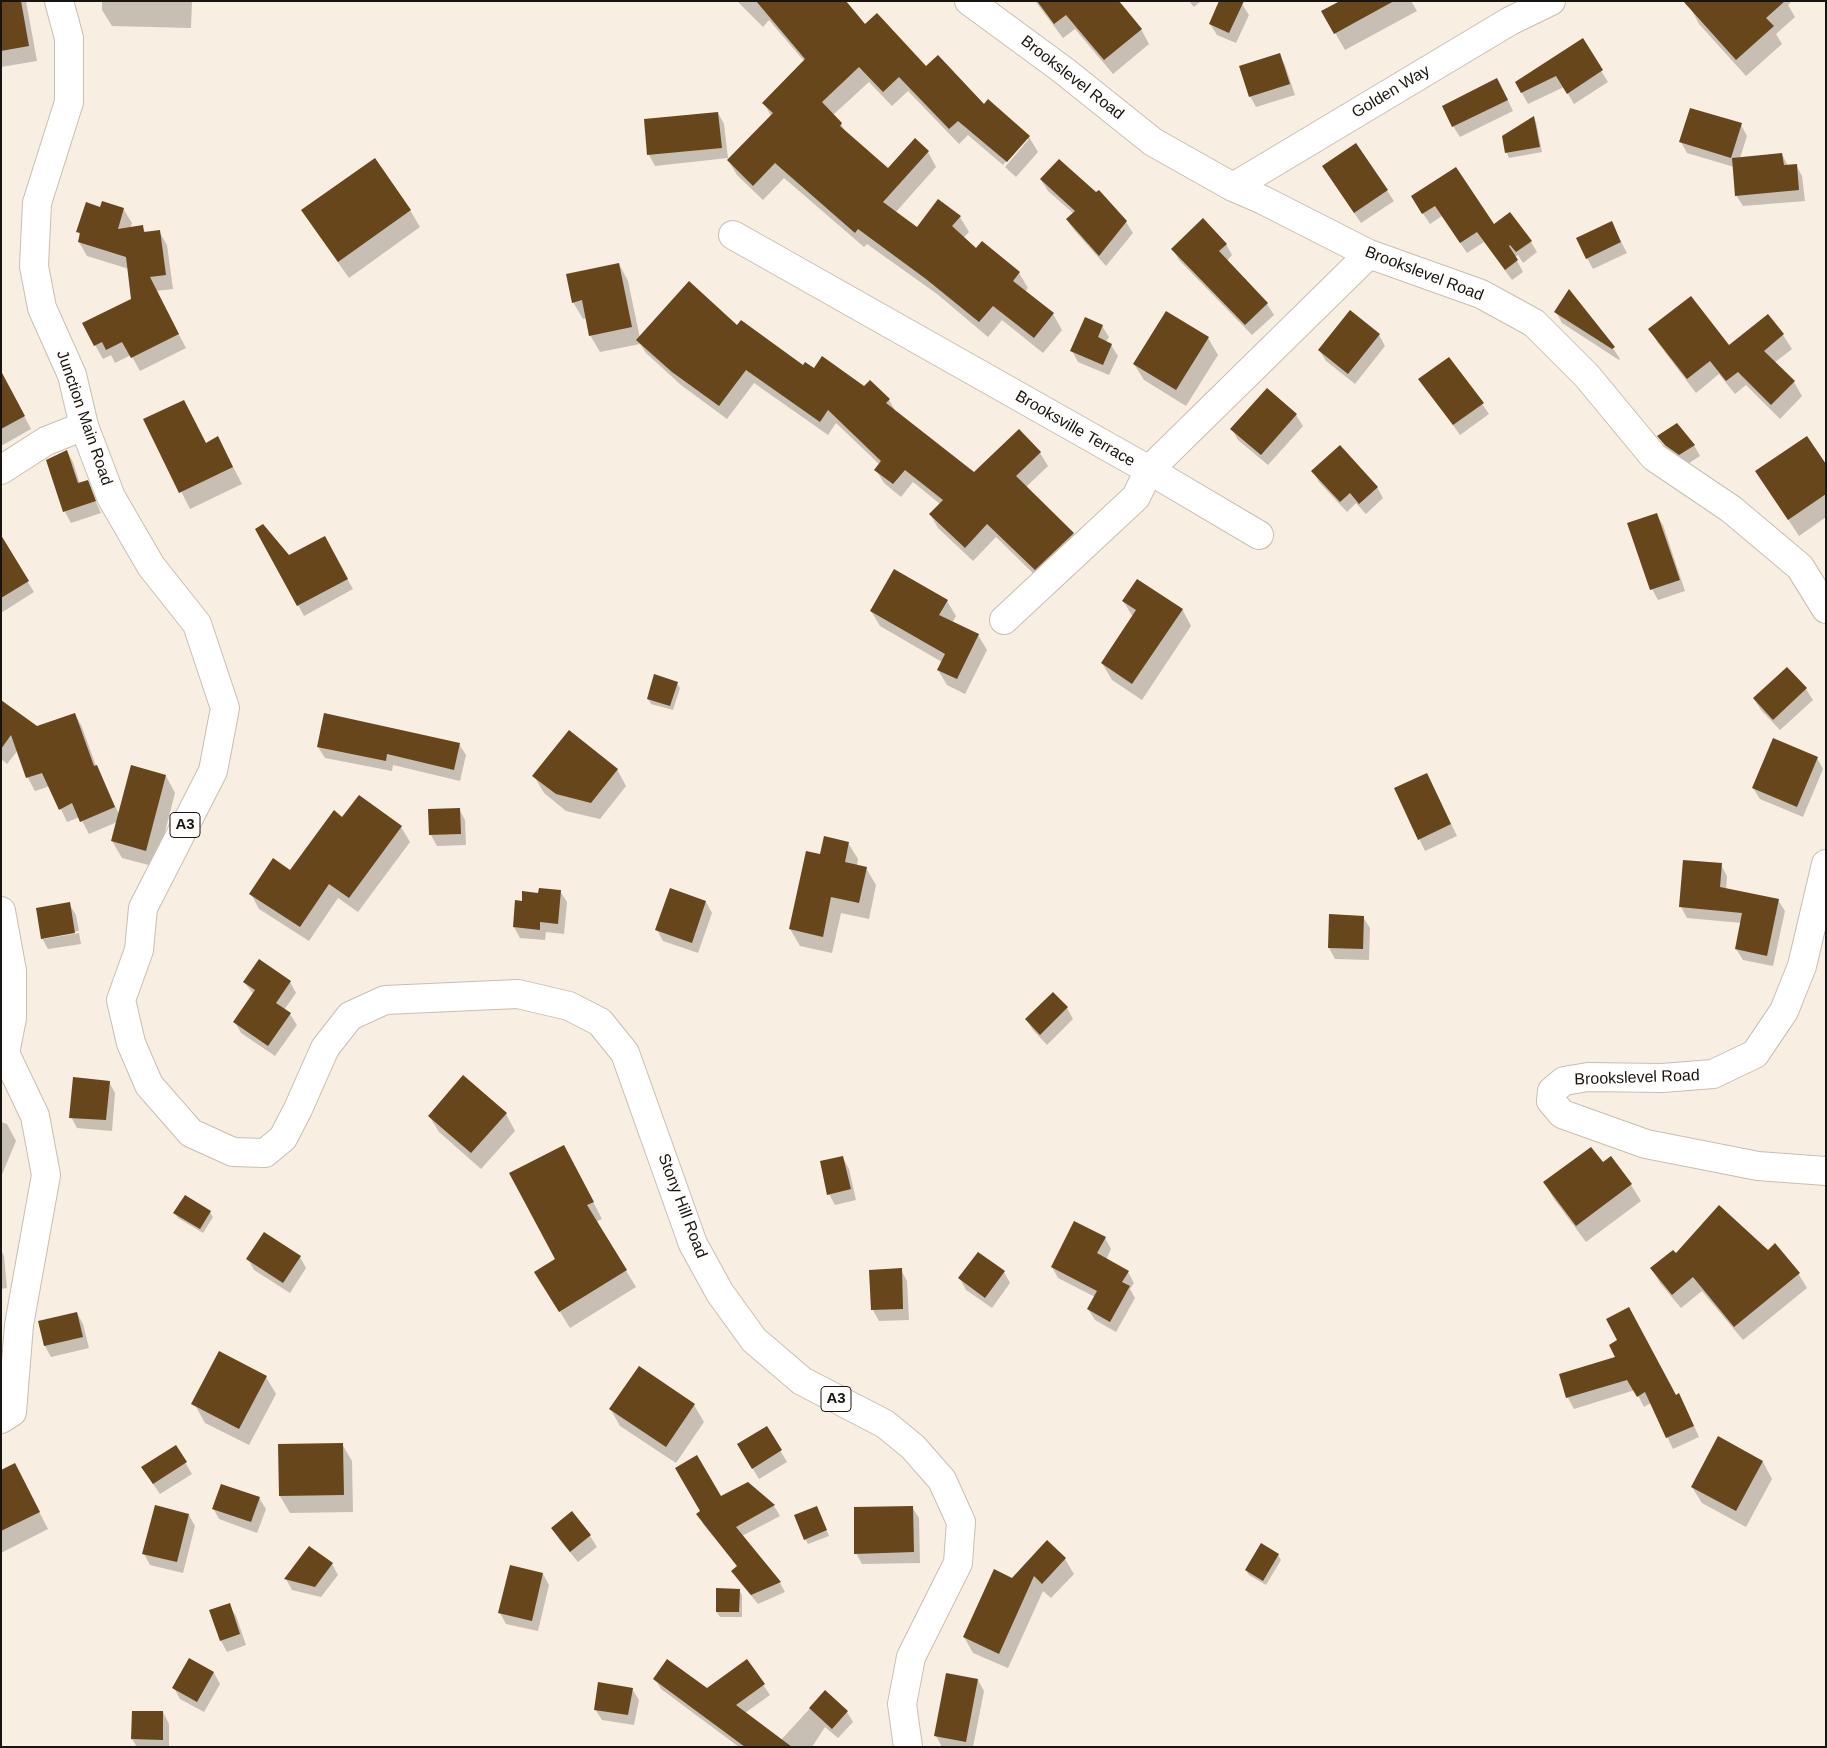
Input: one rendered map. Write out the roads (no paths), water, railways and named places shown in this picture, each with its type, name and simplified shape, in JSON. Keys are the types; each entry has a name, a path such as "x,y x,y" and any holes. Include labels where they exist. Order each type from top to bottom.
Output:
{"street":[{"name":"Junction Main Road","path":"59,1 69,38 68,102 37,203 34,266 42,308 72,375 84,426 111,497 151,566 197,624 225,708 213,771 144,908 139,950 121,1000 131,1043 149,1085 191,1133 234,1152 265,1153 283,1138 325,1048 350,1016 385,1000 518,994 569,1006 600,1022 625,1053"},
{"name":"Brookslevel Road","path":"969,1 1063,70 1153,142 1232,187 1263,200 1369,254 1481,294 1534,323 1587,376 1654,457 1730,509 1800,567 1826,609"},
{"name":"Golden Way","path":"1232,187 1510,21 1551,1"},
{"name":"Brooksville Terrace","path":"733,235 1149,470 1369,254"},
{"path":"1,470 46,441 84,426"},
{"path":"1004,620 1136,497 1149,470 1259,535"},
{"name":"Brookslevel Road","path":"1826,864 1802,966 1784,1012 1755,1054 1713,1074 1662,1078 1588,1076 1564,1081 1552,1091 1550,1101 1562,1114 1646,1144 1758,1166 1826,1170"},
{"path":"1,911 12,971 12,1018 3,1056 35,1116 46,1175 18,1325 12,1412 1,1419"},
{"name":"Stony Hill Road","path":"625,1053 693,1244 720,1293 754,1340 802,1381 885,1424 913,1447 942,1480 961,1522 958,1563 911,1657 902,1704 908,1747"}]}
